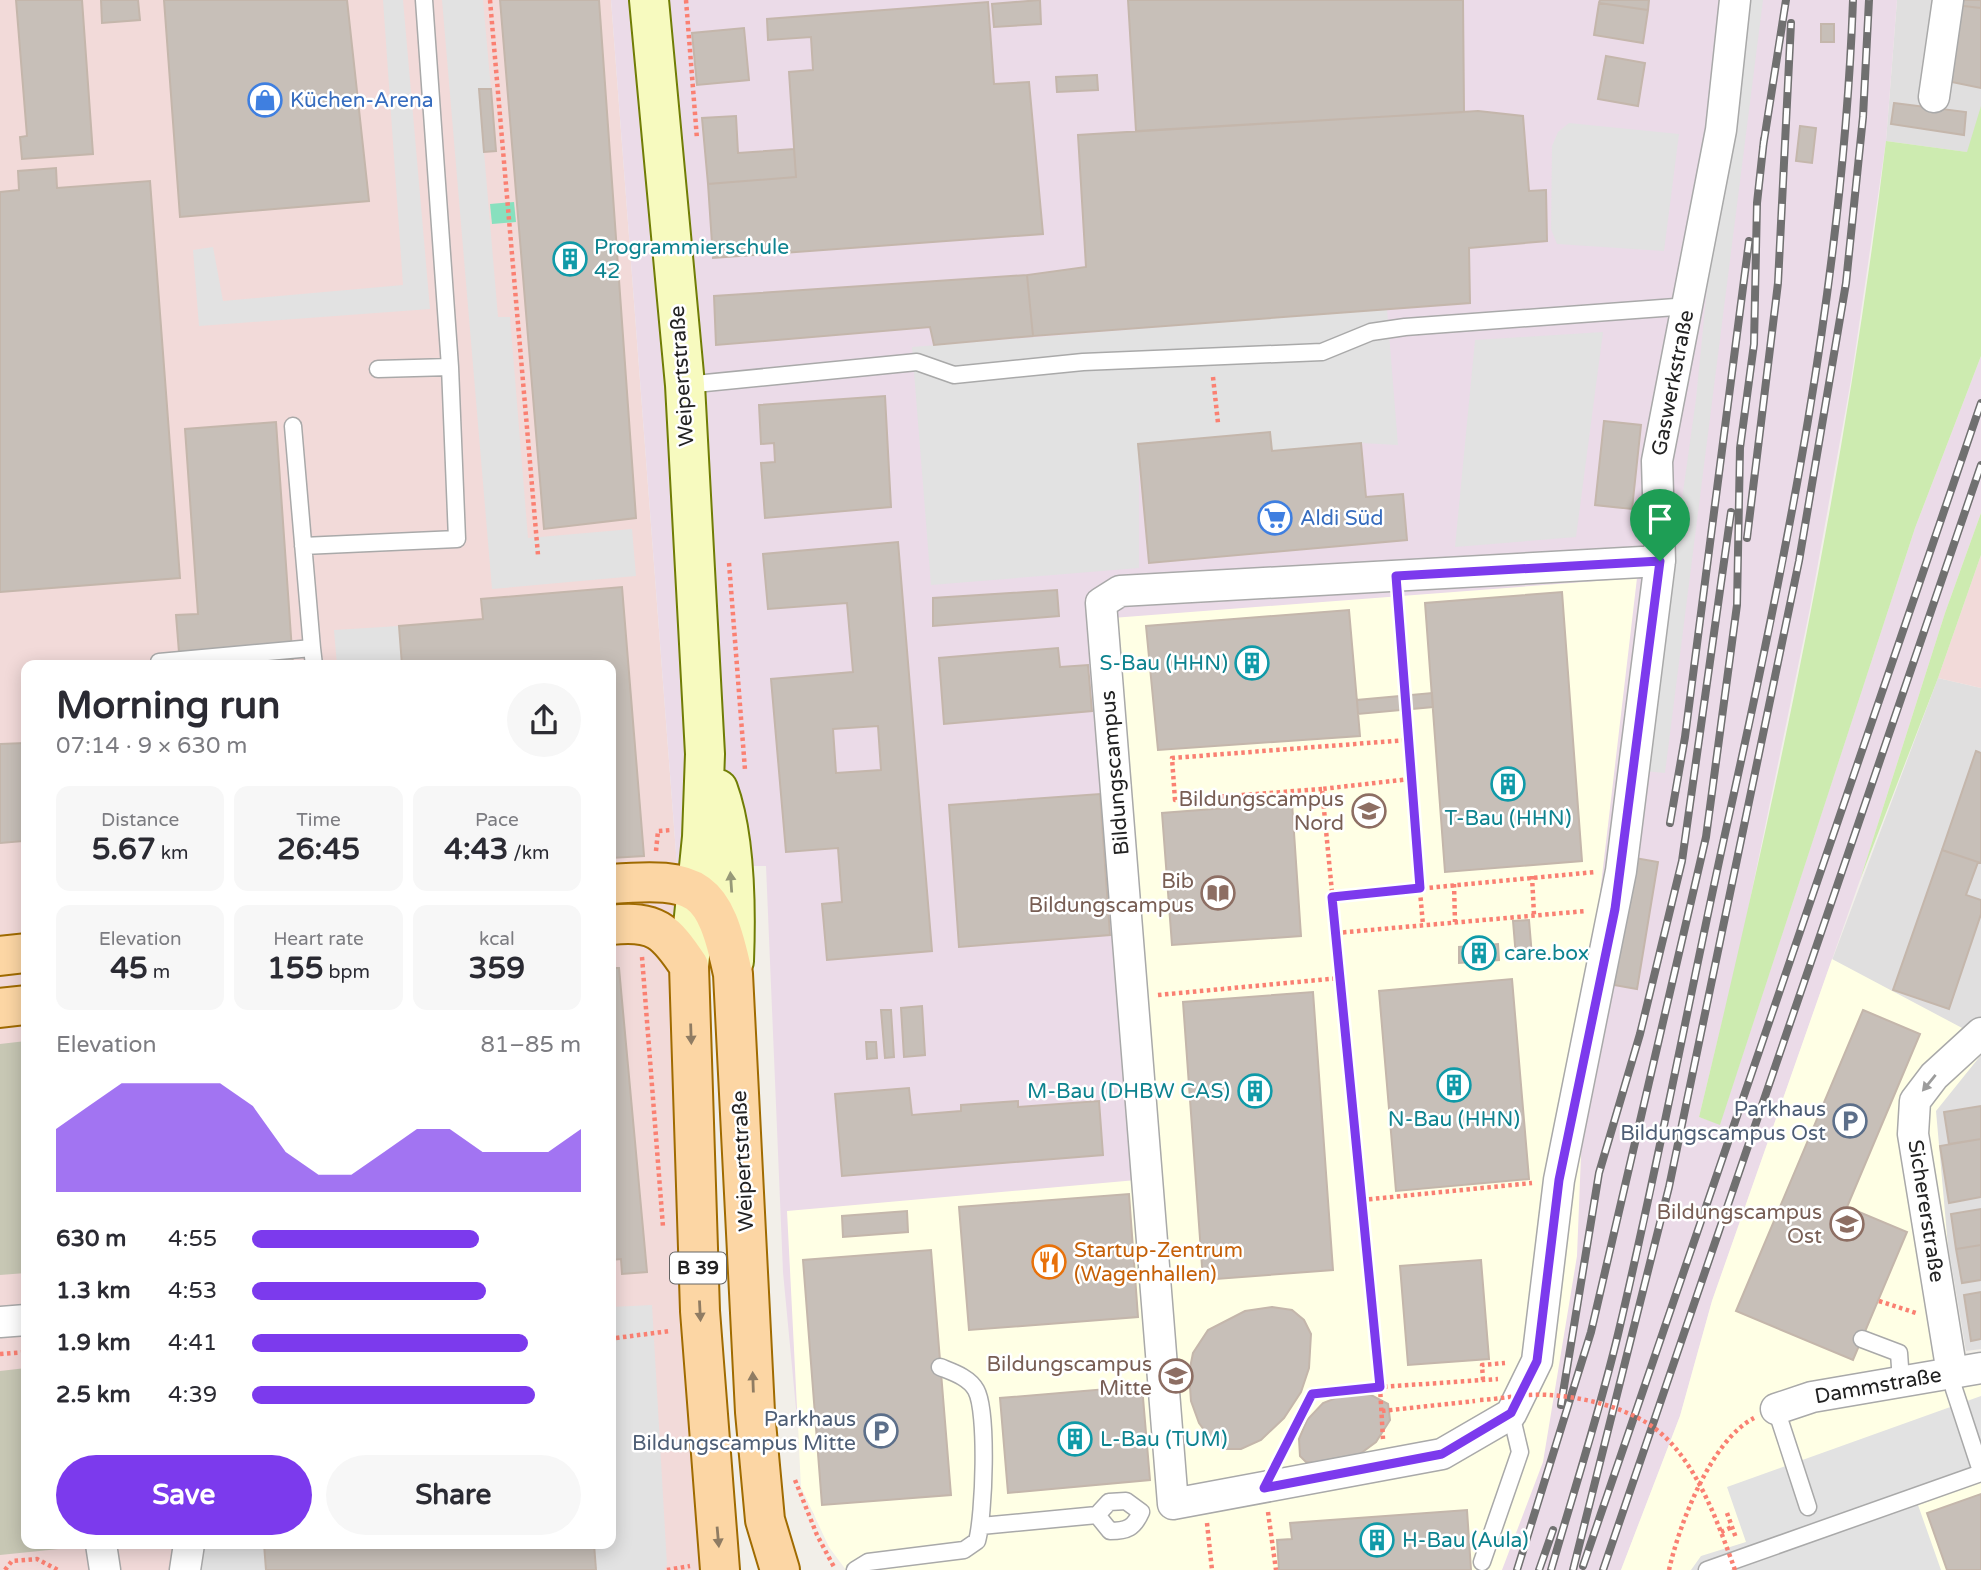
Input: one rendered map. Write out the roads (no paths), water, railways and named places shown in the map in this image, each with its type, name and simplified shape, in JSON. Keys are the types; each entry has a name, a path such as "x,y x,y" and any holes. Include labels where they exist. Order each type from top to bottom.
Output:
{"main road":[{"name":"Weipertstraße","path":"649,0 685,385 705,754 689,966 705,1568"},
{"name":"Weipertstraße","path":"705,754 727,821 735,930 733,974 755,1412 765,1520 780,1570"},
{"path":"616,884 674,881 696,891"},
{"name":"B 39","path":"696,891 724,931 733,974"},
{"path":"616,925 647,926 670,937 689,966"},
{"path":"0,956 21,954"},
{"path":"0,1008 21,1005"}],"street":[{"name":"Gaswerkstraße","path":"1511,1413 1537,1361 1559,1180 1615,909 1660,561 1657,461 1721,130 1735,0"},
{"path":"1934,97 1948,0"},
{"name":"Bildungscampus","path":"1173,1504 1101,603 1120,591 1660,561"},
{"name":"Sichererstraße","path":"1967,1371 1943,1321 1913,1134 1915,1101 1934,1076 1975,1039"},
{"path":"0,1322 21,1320"},
{"name":"Dammstraße","path":"1776,1409 1812,1397 1967,1371"},
{"path":"1173,1504 1442,1454 1511,1413"},
{"path":"102,1549 105,1570"},
{"path":"185,1570 188,1549"}],"lane":[{"path":"303,546 457,539 450,367 424,0"},
{"path":"685,385 917,362 954,375 1083,362 1322,352 1371,332 1405,327 1689,306"},
{"path":"378,369 450,367"},
{"path":"236,660 313,657 293,426"},
{"path":"1863,1339 1899,1353 1901,1381"},
{"path":"855,1570 868,1562 964,1550 977,1541 981,1525 980,1402 970,1383 940,1367"},
{"path":"1707,1570 1739,1563 1981,1472 1954,1389 1967,1371"},
{"path":"1776,1409 1808,1507"},
{"path":"1482,1562 1520,1452 1511,1413"},
{"path":"981,1525 1097,1515 1109,1502 1126,1501 1142,1512"},
{"path":"1097,1515 1110,1531 1125,1531 1135,1525 1142,1512 1173,1504"}],"railway":[{"path":"1763,147 1786,0"},
{"path":"1551,1570 1619,1330 1790,524 1824,315 1837,211 1853,0"},
{"path":"1573,1570 1669,1187 1799,561 1846,283 1863,117 1869,0"},
{"path":"1747,538 1778,283 1791,23"},
{"path":"1517,1570 1591,1332 1706,837 1737,605 1740,448 1754,344 1757,203 1764,139"},
{"path":"1670,823 1685,737 1749,241"},
{"path":"1583,1566 1981,403"},
{"path":"1603,1570 1981,465"},
{"path":"1561,1405 1599,1173 1640,1034 1682,861 1731,512"},
{"path":"1539,1570 1553,1530"}],"place":[{"name":"Küchen-Arena","path":"265,100"},
{"name":"Programmierschule 42","path":"570,259"},
{"name":"Aldi Süd","path":"1275,518"},
{"name":"S-Bau (HHN)","path":"1252,663"},
{"name":"T-Bau (HHN)","path":"1508,784"},
{"name":"Bildungscampus Nord","path":"1369,811"},
{"name":"Bib Bildungscampus","path":"1218,893"},
{"name":"care.box","path":"1479,953"},
{"name":"N-Bau (HHN)","path":"1454,1085"},
{"name":"M-Bau (DHBW CAS)","path":"1255,1091"},
{"name":"Parkhaus Bildungscampus Ost","path":"1850,1121"},
{"name":"Bildungscampus Ost","path":"1847,1224"},
{"name":"Startup-Zentrum (Wagenhallen)","path":"1049,1262"},
{"name":"Bildungscampus Mitte","path":"1176,1376"},
{"name":"Parkhaus Bildungscampus Mitte","path":"881,1431"},
{"name":"L-Bau (TUM)","path":"1075,1439"},
{"name":"H-Bau (Aula)","path":"1377,1540"}]}
